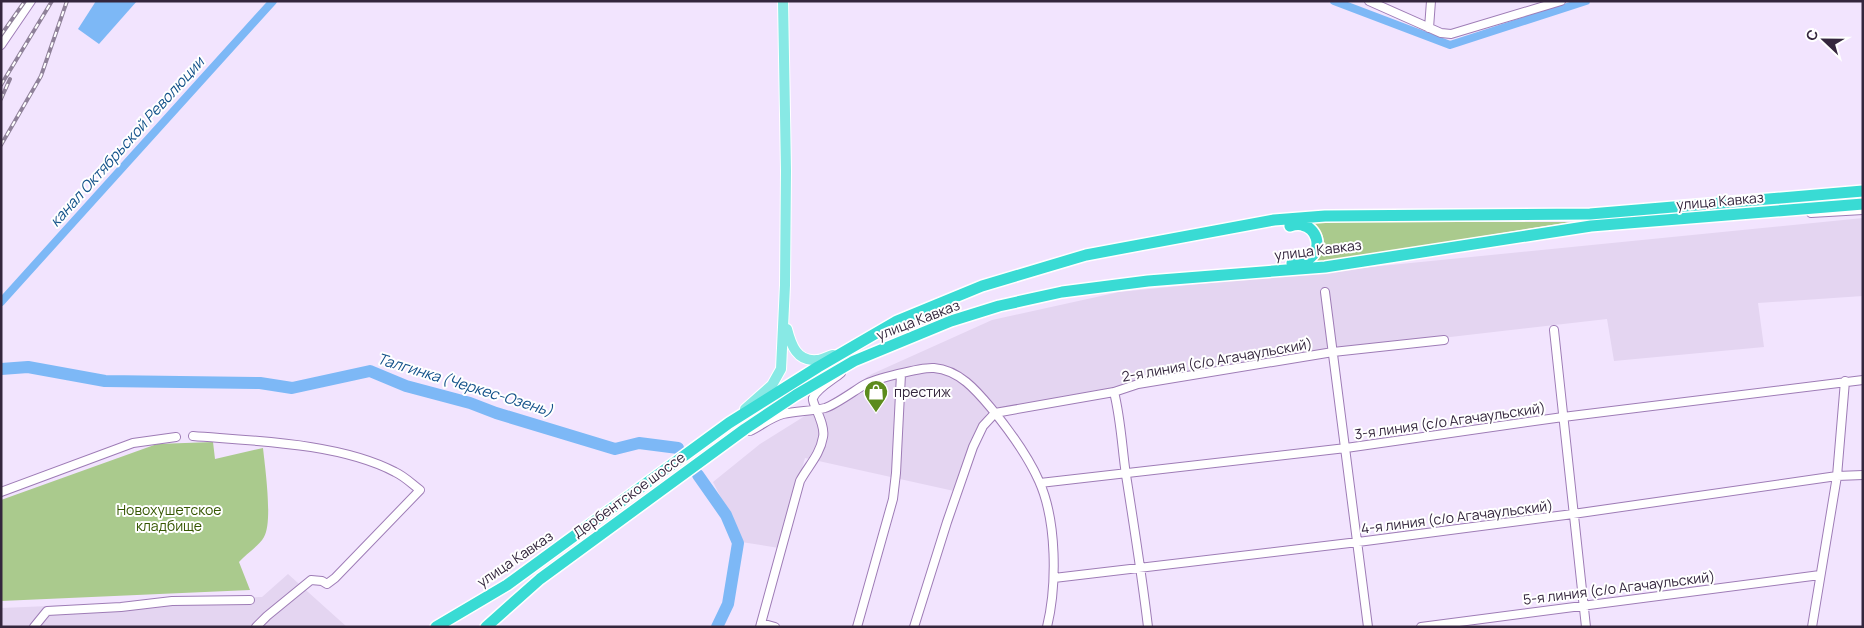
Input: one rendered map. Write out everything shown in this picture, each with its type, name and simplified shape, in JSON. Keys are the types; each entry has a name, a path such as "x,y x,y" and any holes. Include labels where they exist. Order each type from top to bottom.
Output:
{"highway":[{"name":"улица Кавказ","path":"436,627 507,585 729,423 818,367 897,321 982,286 1086,255 1212,230 1274,220 1325,216 1590,214 1863,191"},
{"name":"улица Кавказ","path":"796,395 854,361 951,321 999,306 1062,292 1148,280 1325,266 1591,226 1863,204"},
{"path":"1211,276 1305,261 1316,250 1317,241 1315,234 1309,228 1302,225 1212,230"},
{"name":"Дербентское шоссе","path":"486,627 540,579 719,447 796,395"}],"main road":[{"path":"729,423 772,385 781,369 784,318 786,171 783,1"},
{"path":"784,318 791,347 802,357 817,360 848,349"}],"street":[{"path":"1,46 31,1"},
{"path":"1369,1 1441,33 1451,34 1560,1"},
{"path":"1429,28 1431,1"},
{"path":"1800,209 1817,213 1863,210"},
{"path":"1325,292 1368,627"},
{"path":"1554,330 1586,627"},
{"name":"2-я линия (с/о Агачаульский)","path":"995,413 1114,392 1138,384 1333,352 1444,340"},
{"path":"774,627 760,625 800,481 805,471 818,455 824,435 823,424 812,398 854,361"},
{"path":"719,447 783,414 825,408 867,383 932,367 948,371 964,379 995,413 1025,454 1040,483 1049,515 1054,578 1052,606 1047,627"},
{"path":"857,627 893,499 901,374"},
{"name":"3-я линия (с/о Агачаульский)","path":"1040,483 1346,448 1563,417 1863,380"},
{"path":"1812,627 1836,476 1845,381"},
{"path":"1114,392 1119,410 1148,627"},
{"path":"914,627 973,447 983,426 995,413"},
{"path":"194,436 286,444 352,455 396,472 420,490 336,578 327,584 322,581 311,580 256,627"},
{"path":"1,492 133,443 176,437"},
{"name":"4-я линия (с/о Агачаульский)","path":"1054,578 1358,542 1573,514 1836,476 1863,475"},
{"name":"5-я линия (с/о Агачаульский)","path":"1421,627 1820,575"},
{"path":"34,627 47,612 121,607 172,601 250,600"}],"shaded area":[{"path":"1863,218 1863,296 1758,303 1764,347 1614,361 1607,319 1286,356 987,413 968,452 954,491 805,458 779,548 735,541 731,517 713,482 760,444 872,374 992,320 1119,292"},
{"path":"288,574 347,627 1,627 1,608 262,597"}],"green space":[{"path":"1311,222 1571,222 1315,263 1322,252 1324,241 1320,231"},
{"name":"Новохушетское кладбище","path":"213,442 215,459 263,448 268,494 267,530 256,547 239,562 250,590 1,601 1,500 157,444"}],"water":[{"path":"96,1 137,1 99,44 78,29"}],"waterway":[{"name":"канал Октябрьской Революции","path":"1,302 273,1"},
{"name":"канал Октябрьской Революции","path":"1334,1 1450,45 1586,1"},
{"name":"Талгинка (Черкес-Озень)","path":"1,369 28,367 105,381 260,383 292,388 370,371 406,386 470,403 496,413 615,449 639,443 678,448"},
{"name":"Талгинка (Черкес-Озень)","path":"698,475 726,515 738,543 728,604 717,627"}],"railway":[{"path":"1,35 25,1"},
{"path":"1,85 52,1"},
{"path":"1,145 41,76 67,1"},
{"path":"1,99 10,79"}],"place":[{"name":"престиж","path":"876,413"}]}
